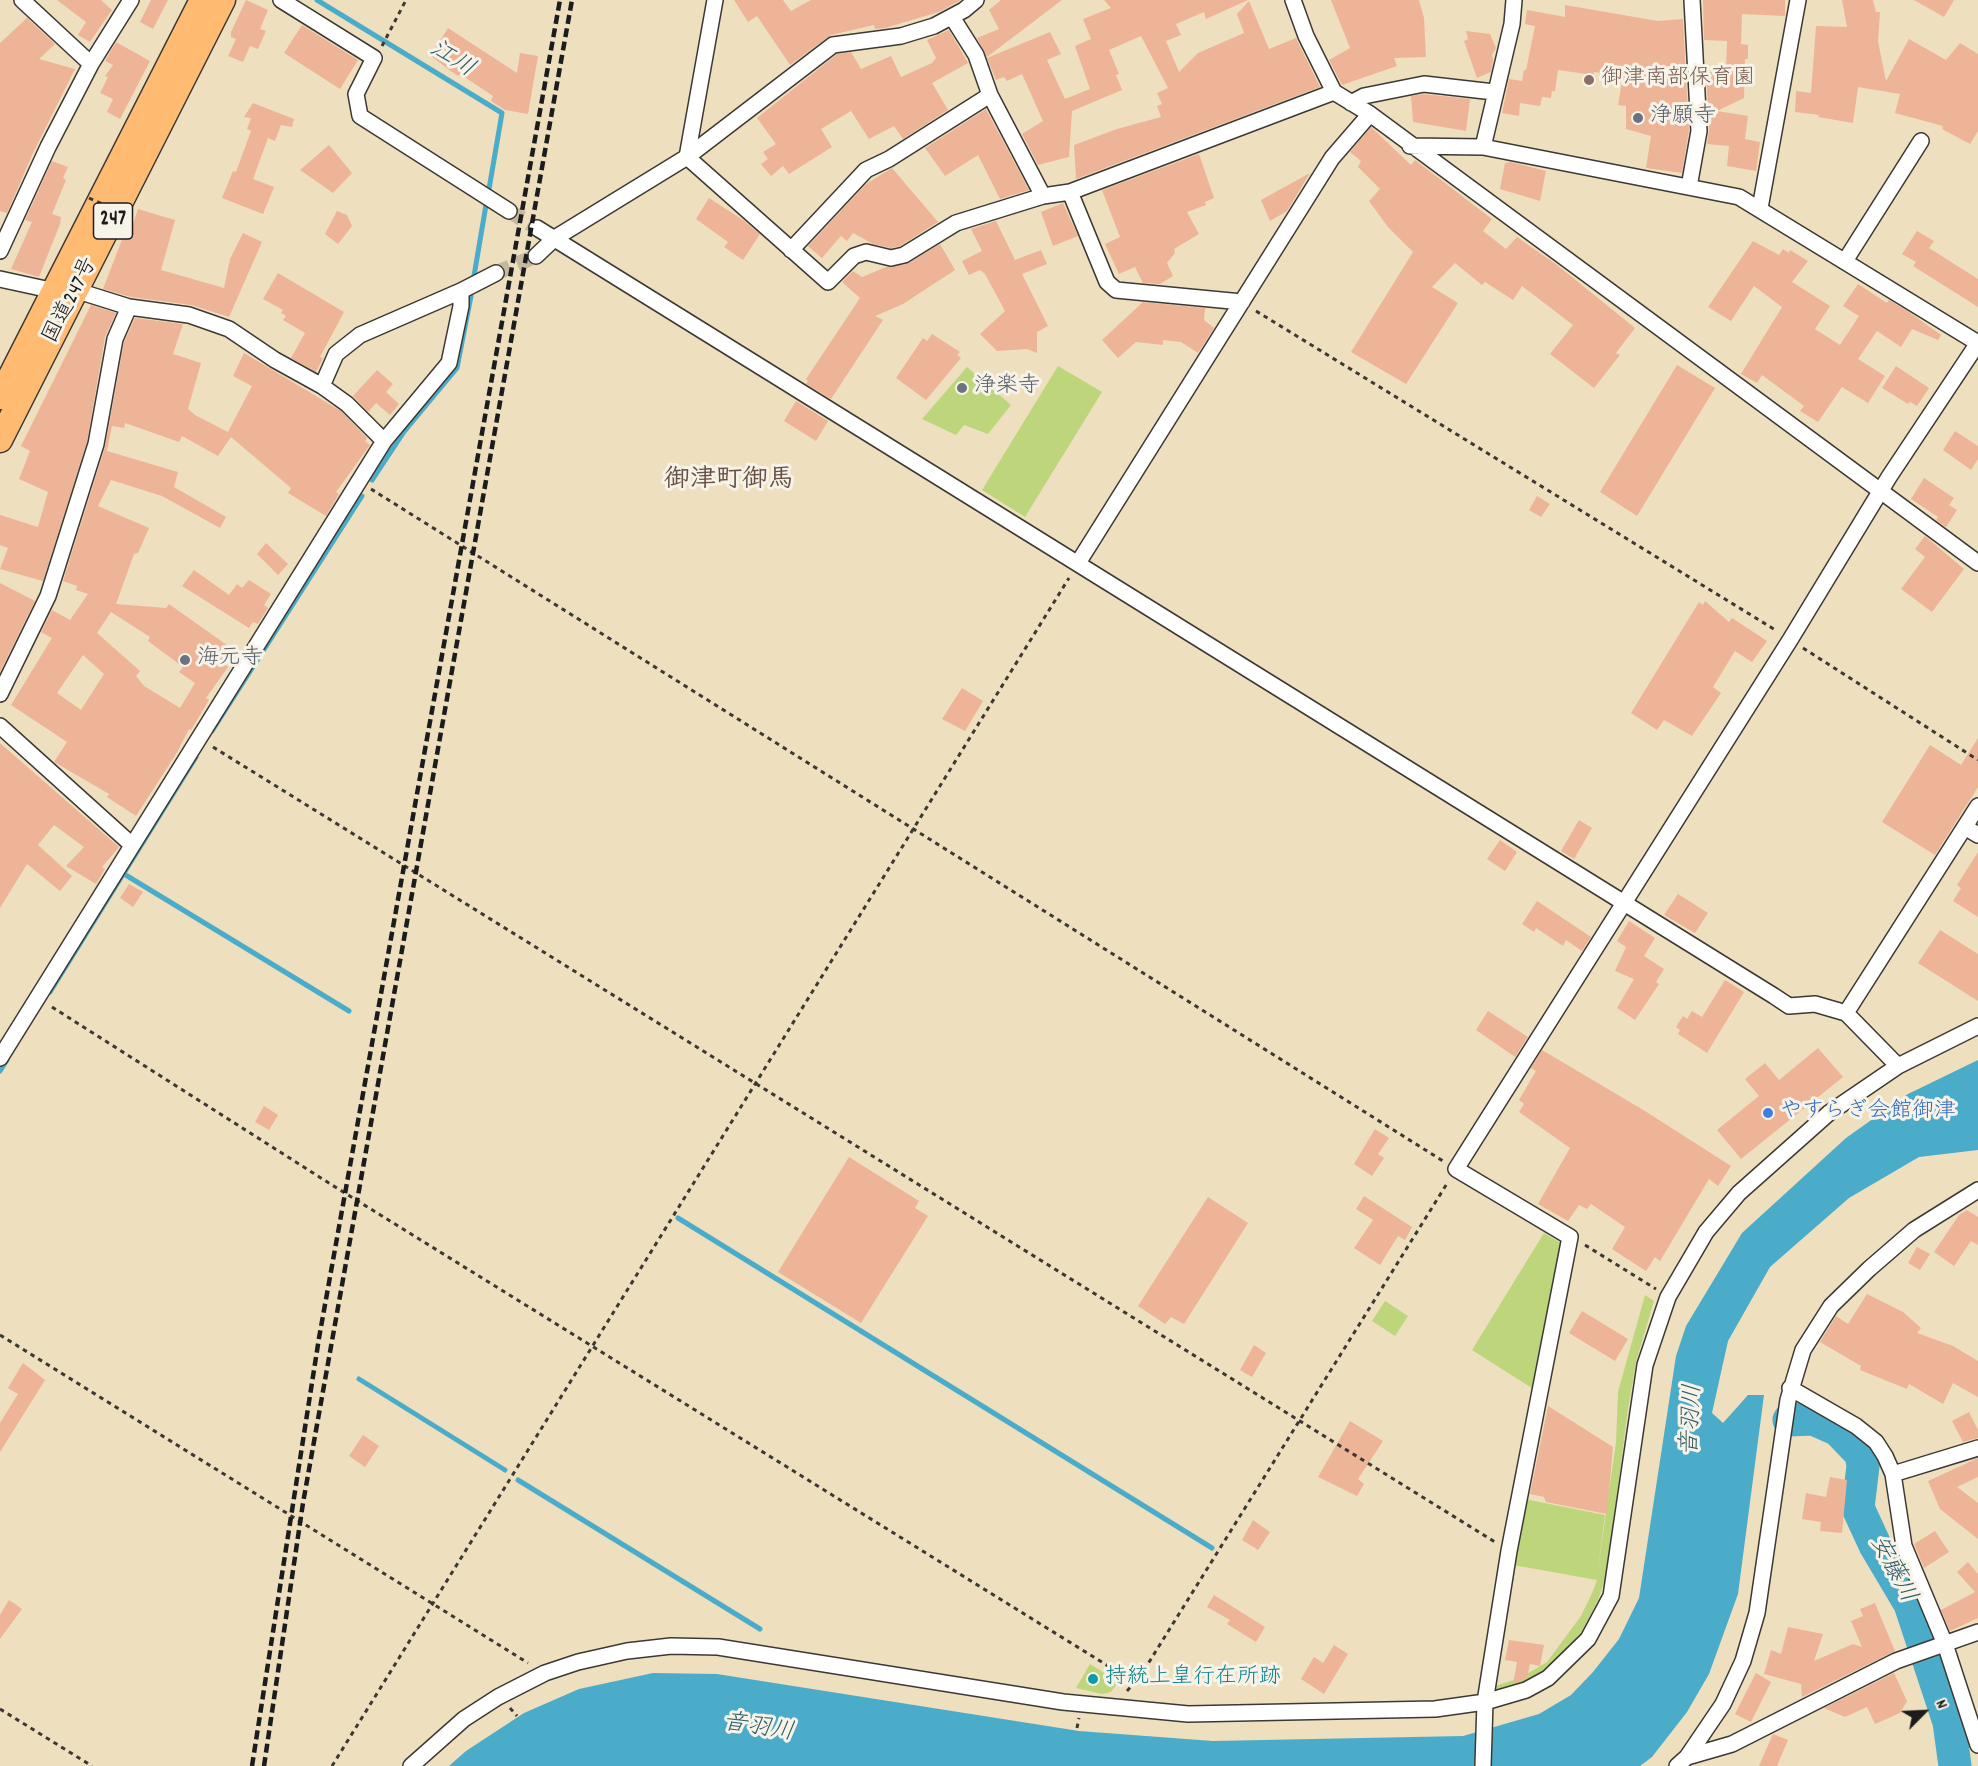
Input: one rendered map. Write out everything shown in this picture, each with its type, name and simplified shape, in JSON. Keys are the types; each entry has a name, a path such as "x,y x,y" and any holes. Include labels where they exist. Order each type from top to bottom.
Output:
{"highway":[{"name":"国道247号","path":"0,440 66,291 202,0"},
{"name":"国道247号","path":"0,397 66,291 223,0"}],"street":[{"path":"22,0 91,64"},
{"path":"0,251 48,147 91,64 131,0"},
{"path":"281,0 374,58 356,94 360,116 509,211"},
{"path":"687,157 715,0"},
{"path":"536,256 555,238 687,157 833,45 901,36 934,26 952,17 976,0"},
{"path":"1293,0 1306,36 1334,92 1370,114 1410,146 1978,563"},
{"path":"1483,147 1494,92 1512,24 1514,0"},
{"path":"1689,187 1699,131 1692,0"},
{"path":"1760,208 1798,0"},
{"path":"952,17 976,55 990,95 1042,196"},
{"path":"1351,103 1375,93 1424,84 1494,92"},
{"path":"687,157 828,282 854,256 866,252 891,258 904,255 956,223 1042,196 1070,192 1334,92"},
{"path":"791,250 866,170 889,159 990,95"},
{"path":"1078,563 1332,158 1370,114"},
{"path":"1845,261 1921,141"},
{"path":"1410,146 1483,147 1739,197 1978,343 1881,490 1790,640 1456,1169 1570,1237 1509,1551 1485,1707 1483,1766"},
{"path":"1070,192 1107,282 1116,290 1242,303"},
{"path":"537,228 1789,1006 1815,1004 1846,1013 1898,1066"},
{"path":"322,386 336,354 360,334 461,291 496,273"},
{"path":"0,279 66,291 129,307 189,315 229,329 347,404 384,441"},
{"path":"0,1058 384,441 449,363 461,306 461,291"},
{"path":"0,694 48,596 96,444 115,339 129,307"},
{"path":"0,726 132,845"},
{"path":"1846,1013 1972,831 1978,806"},
{"path":"411,1766 464,1719 498,1696 545,1673 578,1662 627,1651 671,1646 718,1647 1111,1708 1188,1714 1485,1707 1526,1690 1548,1678 1588,1639 1611,1596 1645,1365 1668,1297 1706,1232 1739,1193 1829,1113 1898,1066 1978,1026"},
{"path":"1682,1761 1723,1704 1743,1661 1757,1613 1790,1388 1803,1350 1831,1306 1914,1230 1978,1190"},
{"path":"1790,1388 1856,1426 1875,1442 1893,1474 1904,1546 1978,1745"},
{"path":"1893,1474 1978,1448"},
{"path":"1682,1761 1732,1744 1910,1656 1978,1632"},
{"path":"1682,1761 1701,1766"}],"path":[{"path":"387,37 406,0"},
{"path":"89,198 127,215"},
{"path":"1242,303 1790,640 1978,760"},
{"path":"359,482 915,828 1456,1169 1299,1423 1134,1682 1111,1708"},
{"path":"332,1766 1078,563"},
{"path":"199,738 1299,1423 1509,1551"},
{"path":"38,998 332,1185 592,1344 1134,1682"},
{"path":"1570,1237 1668,1297"},
{"path":"0,1335 545,1673"},
{"path":"0,1709 92,1766"}],"green space":[{"path":"1058,366 1102,392 1025,517 982,490"},
{"path":"967,367 1011,405 988,434 964,425 956,435 922,419"},
{"path":"1544,1233 1562,1244 1535,1390 1472,1350"},
{"path":"1645,1295 1654,1301 1636,1362 1607,1573 1598,1600 1581,1633 1552,1665 1522,1684 1492,1691 1492,1687 1520,1678 1547,1662 1581,1616 1593,1591 1597,1580 1513,1565 1524,1499 1605,1515 1597,1577 1616,1442 1618,1392"},
{"path":"1385,1301 1408,1316 1395,1336 1372,1321"},
{"path":"1090,1664 1114,1679 1116,1685 1111,1692 1102,1694 1076,1688"}],"water":[{"name":"音羽川","path":"1978,1060 1978,1150 1919,1157 1849,1198 1770,1267 1728,1341 1712,1413 1723,1423 1748,1395 1764,1395 1738,1594 1709,1674 1687,1712 1652,1757 1640,1766 449,1766 466,1751 524,1713 579,1689 653,1673 717,1674 1079,1731 1213,1741 1463,1736 1539,1714 1571,1695 1593,1672 1619,1639 1639,1598 1676,1356 1686,1326 1742,1233 1846,1138 1908,1094"}],"building":[{"path":"57,0 101,0 112,10 90,42 78,35 86,22"},
{"path":"151,0 168,0 153,29 140,22"},
{"path":"246,0 268,10 260,29 266,31 258,49 250,46 243,62 228,56 236,39 231,37 231,32"},
{"path":"734,0 783,0 791,11 811,0 961,0 939,12 885,28 875,29 874,25 831,35 790,65 757,16 748,22"},
{"path":"1001,0 1062,0 987,57 977,38 999,29 989,10"},
{"path":"1104,0 1248,0 1206,19 1204,12 1176,24 1181,35 1166,41 1179,72 1198,53 1244,33 1237,14 1249,1 1269,49 1296,38 1320,87 1076,179 1074,145 1117,129 1161,117 1157,106 1162,104 1157,93 1168,88 1141,36 1109,50 1119,74 1116,75 1122,90 1072,111 1069,157 1038,165 1022,134 1043,121 1022,74 1007,81 1004,77 996,80 987,58 1050,32 1061,54 1047,60 1065,99 1090,89 1075,46 1091,39 1083,19 1111,8"},
{"path":"1331,0 1419,0 1424,18 1426,57 1394,58 1397,66 1342,85 1329,60 1350,48"},
{"path":"1703,0 1785,0 1785,16 1742,14 1741,44 1748,45 1748,59 1745,59 1744,98 1717,111 1748,116 1745,139 1760,142 1756,171 1727,166 1729,146 1707,144 1709,130 1706,72 1726,72 1727,41 1704,40"},
{"path":"1842,0 1873,0 1876,12 1880,12 1878,41 1886,81 1909,39 1946,60 1960,43 1978,54 1978,131 1970,144 1942,129 1943,126 1895,113 1900,94 1858,87 1853,123 1795,112 1796,91 1811,93 1816,26 1847,27"},
{"path":"1914,0 1954,0 1944,17"},
{"path":"1565,5 1658,21 1683,19 1689,130 1682,173 1646,168 1651,136 1626,129 1626,106 1618,105 1623,76 1558,70 1555,91 1552,91 1551,98 1542,97 1540,106 1520,103 1519,116 1502,113 1509,79 1522,81 1524,70 1526,70 1535,26 1525,24 1527,10 1565,17"},
{"path":"27,18 55,44 39,59 75,69 33,153 7,213 0,211 0,43"},
{"path":"302,25 358,60 340,89 284,53"},
{"path":"448,28 517,73 520,53 538,56 528,114 505,110 491,101 493,96 460,74 458,76 431,56"},
{"path":"949,30 968,63 932,83 948,110 903,139 894,126 869,139 851,111 821,129 832,147 789,174 783,166 771,176 761,164 768,159 763,152 776,144 757,118 837,54 851,52 861,69 891,56 901,77 932,63 936,58 927,40"},
{"path":"1466,31 1490,34 1496,48 1492,55 1491,72 1477,78 1464,41 1468,39"},
{"path":"116,42 150,61 120,119 107,112 113,99 100,93 108,77 105,76 113,65 105,61"},
{"path":"1423,94 1470,99 1466,131 1413,122 1411,96"},
{"path":"253,103 294,119 292,127 281,125 275,141 268,138 253,179 274,187 263,214 222,198 233,171 236,172 251,131 247,129 251,118 244,117"},
{"path":"986,109 1029,190 1000,199 978,155 945,176 925,148"},
{"path":"1371,127 1411,165 1415,160 1492,219 1483,231 1506,249 1517,237 1557,265 1635,328 1616,353 1620,355 1594,388 1550,354 1573,325 1522,286 1513,300 1485,282 1482,285 1455,263 1432,287 1458,303 1406,384 1351,352 1413,252 1388,227 1369,201 1380,189 1358,167 1361,161 1350,152"},
{"path":"329,145 352,173 333,193 300,170"},
{"path":"1199,154 1214,198 1205,202 1206,205 1187,212 1199,234 1174,249 1175,253 1167,263 1173,276 1160,284 1143,283 1135,267 1119,274 1105,244 1120,237 1102,190"},
{"path":"52,161 68,167 63,178 66,180 52,214 61,217 60,224 39,277 11,269 32,222 25,220"},
{"path":"1511,162 1546,171 1540,201 1500,189 1505,163"},
{"path":"892,168 938,222 900,246 891,248 873,244 853,233 847,241 841,236 822,258 808,246 866,184"},
{"path":"1310,173 1287,211 1270,221 1261,200"},
{"path":"709,198 760,234 743,260 724,247 728,242 696,219"},
{"path":"1063,203 1078,236 1053,246 1041,212"},
{"path":"138,209 175,220 161,270 224,288 230,259 243,233 262,242 229,317 191,305 131,297 103,289 123,237 128,239"},
{"path":"337,211 347,215 352,226 338,244 325,234"},
{"path":"996,221 1015,260 1041,250 1047,264 1022,274 1048,326 1037,332 1037,353 1027,349 997,351 980,334 1005,311 985,274 980,270 969,275 962,261 982,251 971,229"},
{"path":"1917,231 1934,241 1929,248 1978,279 1978,307 1913,266 1916,262 1902,254"},
{"path":"1753,241 1779,255 1783,249 1789,253 1790,250 1808,261 1792,282 1830,306 1815,329 1840,345 1859,316 1843,306 1858,284 1887,303 1889,300 1909,312 1941,335 1938,340 1912,329 1901,347 1877,331 1858,359 1885,376 1868,403 1842,387 1818,422 1800,411 1804,406 1762,375 1757,383 1741,374 1782,307 1754,286 1731,321 1708,307"},
{"path":"940,244 955,270 903,304 875,316 883,320 831,399 806,384 808,381 806,379 860,298 842,282 853,271 862,277 886,267 907,264"},
{"path":"278,273 344,312 320,357 323,358 316,372 291,358 305,333 283,320 286,316 281,313 283,310 263,299"},
{"path":"1143,302 1205,308 1204,320 1214,328 1198,353 1181,342 1163,340 1163,345 1136,342 1118,358 1102,340"},
{"path":"91,305 116,313 105,337 87,442 43,581 0,569 8,548 0,545 0,515 38,527 48,492 19,479 30,451 21,446"},
{"path":"135,318 183,324 173,354 201,363 188,409 228,432 252,386 233,376 244,353 341,411 367,438 365,441 370,445 336,492 339,494 326,516 288,493 291,488 231,437 218,456 182,436 179,442 125,423 124,428 112,426 107,451 178,472 174,487 226,517 220,528 162,496 111,480 98,506 149,528 138,553 134,554 116,604 166,608 169,604 231,648 222,662 228,667 206,698 209,700 136,816 107,797 109,794 54,762 67,742 11,705 52,638 41,632 52,610 70,620 88,594 76,590 77,586 63,581 105,447 124,342","holes":["111,612 150,637 148,641 183,667 179,672 195,683 180,708 144,686 136,676 140,671 97,633","83,655 104,674 81,710 57,693"]},
{"path":"932,334 960,352 957,355 961,358 926,400 896,378 923,338 927,341"},
{"path":"1677,365 1715,388 1637,516 1600,492"},
{"path":"1896,366 1929,388 1917,406 1910,402 1908,404 1882,388"},
{"path":"377,370 393,384 386,392 399,404 390,415 376,403 368,412 353,396"},
{"path":"796,401 828,421 816,441 784,421"},
{"path":"1955,431 1978,446 1978,459 1971,470 1943,450"},
{"path":"1924,478 1954,498 1949,505 1957,510 1946,527 1936,520 1938,517 1911,499"},
{"path":"1537,496 1550,504 1541,517 1529,510"},
{"path":"1925,536 1964,569 1932,612 1901,589 1925,557 1915,549"},
{"path":"266,543 288,564 278,575 257,554"},
{"path":"194,570 229,595 237,584 242,588 249,580 271,594 264,605 268,608 258,624 253,622 249,628 182,586"},
{"path":"0,583 35,601 0,672"},
{"path":"1705,601 1729,622 1732,618 1767,641 1752,662 1735,651 1713,687 1721,693 1692,736 1664,720 1657,730 1631,713 1699,602 1703,605"},
{"path":"962,688 983,701 965,731 942,719"},
{"path":"1978,738 1978,787 1935,855 1882,822 1930,745 1961,765"},
{"path":"0,743 119,847 102,867 105,869 96,884 66,866 84,847 54,825 38,845 72,876 60,891 27,864 0,908"},
{"path":"1579,820 1592,828 1574,859 1561,851"},
{"path":"1500,840 1517,852 1505,871 1487,859"},
{"path":"1978,852 1978,917 1953,901 1961,888 1957,885"},
{"path":"129,884 143,892 133,907 120,898"},
{"path":"1678,894 1708,913 1695,933 1664,915"},
{"path":"1537,901 1591,937 1582,951 1566,940 1563,946 1536,928 1534,932 1522,924"},
{"path":"1629,921 1655,938 1644,956 1664,969 1656,982 1659,984 1635,1020 1617,1008 1634,979 1615,971 1626,947 1617,941"},
{"path":"1940,930 1978,954 1978,1001 1918,963"},
{"path":"1725,980 1744,992 1707,1053 1678,1034 1680,1030 1676,1027 1683,1016 1687,1019 1692,1011 1702,1017"},
{"path":"1488,1011 1528,1037 1515,1057 1476,1030"},
{"name":"やすらぎ会館御津","path":"1818,1048 1843,1077 1741,1159 1717,1130 1759,1096 1745,1079 1765,1063 1779,1080"},
{"path":"1542,1050 1645,1111 1731,1166 1718,1186 1709,1179 1660,1261 1655,1257 1646,1271 1612,1249 1625,1227 1591,1204 1587,1209 1579,1205 1568,1221 1538,1204 1570,1148 1519,1112 1524,1104 1519,1100 1536,1071 1531,1068"},
{"path":"264,1106 278,1115 269,1130 255,1122"},
{"path":"1375,1129 1389,1138 1378,1154 1384,1158 1372,1176 1354,1164"},
{"path":"849,1157 919,1201 915,1208 928,1216 861,1323 778,1272"},
{"path":"1364,1196 1412,1227 1405,1240 1398,1236 1380,1265 1354,1248 1373,1220 1356,1209"},
{"path":"1208,1197 1248,1223 1184,1324 1171,1317 1165,1324 1138,1306"},
{"path":"1967,1210 1978,1217 1978,1245 1971,1241 1954,1266 1934,1252 1959,1215"},
{"path":"1917,1247 1930,1254 1920,1270 1908,1263"},
{"path":"1867,1294 1903,1312 1921,1328 1917,1333 1953,1346 1978,1361 1978,1397 1953,1383 1943,1404 1909,1384 1907,1389 1860,1370 1861,1366 1820,1342 1836,1316 1848,1324"},
{"path":"1582,1311 1628,1339 1615,1361 1569,1333"},
{"path":"1254,1345 1266,1353 1252,1377 1240,1370"},
{"path":"23,1363 45,1380 0,1452 0,1423 18,1394 8,1388"},
{"path":"1548,1406 1613,1447 1607,1514 1546,1502 1544,1497 1530,1494"},
{"path":"1969,1412 1978,1430 1978,1438 1963,1442 1952,1421"},
{"path":"1350,1421 1383,1441 1358,1479 1364,1484 1357,1496 1318,1477"},
{"path":"363,1435 379,1446 365,1467 349,1456"},
{"path":"1978,1458 1978,1477 1957,1487 1978,1503 1978,1539 1940,1509 1928,1481"},
{"path":"1830,1477 1847,1480 1842,1533 1820,1531 1821,1522 1802,1519 1806,1493 1826,1497"},
{"path":"1253,1520 1270,1532 1258,1550 1242,1540"},
{"path":"1935,1531 1949,1552 1924,1568 1914,1544"},
{"path":"1968,1562 1978,1574 1978,1618 1950,1631 1941,1610 1975,1592 1957,1572"},
{"path":"1214,1595 1265,1627 1256,1642 1227,1624 1230,1620 1207,1607"},
{"path":"9,1600 22,1609 0,1639 0,1615"},
{"path":"1875,1603 1895,1651 1802,1697 1801,1684 1764,1674 1771,1650 1781,1654 1788,1627 1823,1634 1814,1661 1853,1644 1862,1647 1851,1621 1863,1616 1860,1609"},
{"path":"1509,1640 1544,1645 1540,1666 1530,1664 1527,1678 1513,1684 1517,1662 1505,1660"},
{"path":"1334,1645 1348,1654 1324,1694 1301,1679 1314,1657 1323,1663"},
{"path":"1756,1673 1771,1682 1751,1722 1735,1714"},
{"path":"1894,1673 1907,1701 1900,1713 1875,1724 1867,1707 1845,1717 1824,1708"},
{"path":"1773,1734 1788,1740 1777,1766 1759,1766"}],"waterway":[{"name":"江川","path":"317,0 502,113 489,189"},
{"path":"474,276 486,205"},
{"path":"372,480 403,433 457,368 471,296"},
{"path":"212,731 362,496"},
{"path":"50,992 196,757"},
{"path":"124,874 349,1011"},
{"path":"0,1071 7,1060"},
{"path":"678,1218 1212,1548"},
{"path":"359,1379 505,1470"},
{"name":"安藤川","path":"1789,1420 1813,1419 1838,1430 1861,1454 1863,1466 1858,1508 1875,1545 1910,1604 1949,1722 1955,1766"},
{"path":"518,1480 760,1629"}],"tunnel":[{"path":"509,211 537,228"},
{"path":"496,273 536,256"}],"railway":[{"path":"252,1766 319,1338 560,0"},
{"path":"264,1766 303,1503 572,0"}],"place":[{"name":"御津南部保育園","path":"1589,80"},
{"name":"浄願寺","path":"1638,118"},
{"name":"浄楽寺","path":"962,388"},
{"name":"海元寺","path":"185,660"},
{"name":"やすらぎ会館御津","path":"1768,1113"},
{"name":"持統上皇行在所跡","path":"1093,1679"}],"district":[{"name":"御津町御馬","path":"729,482"}]}
